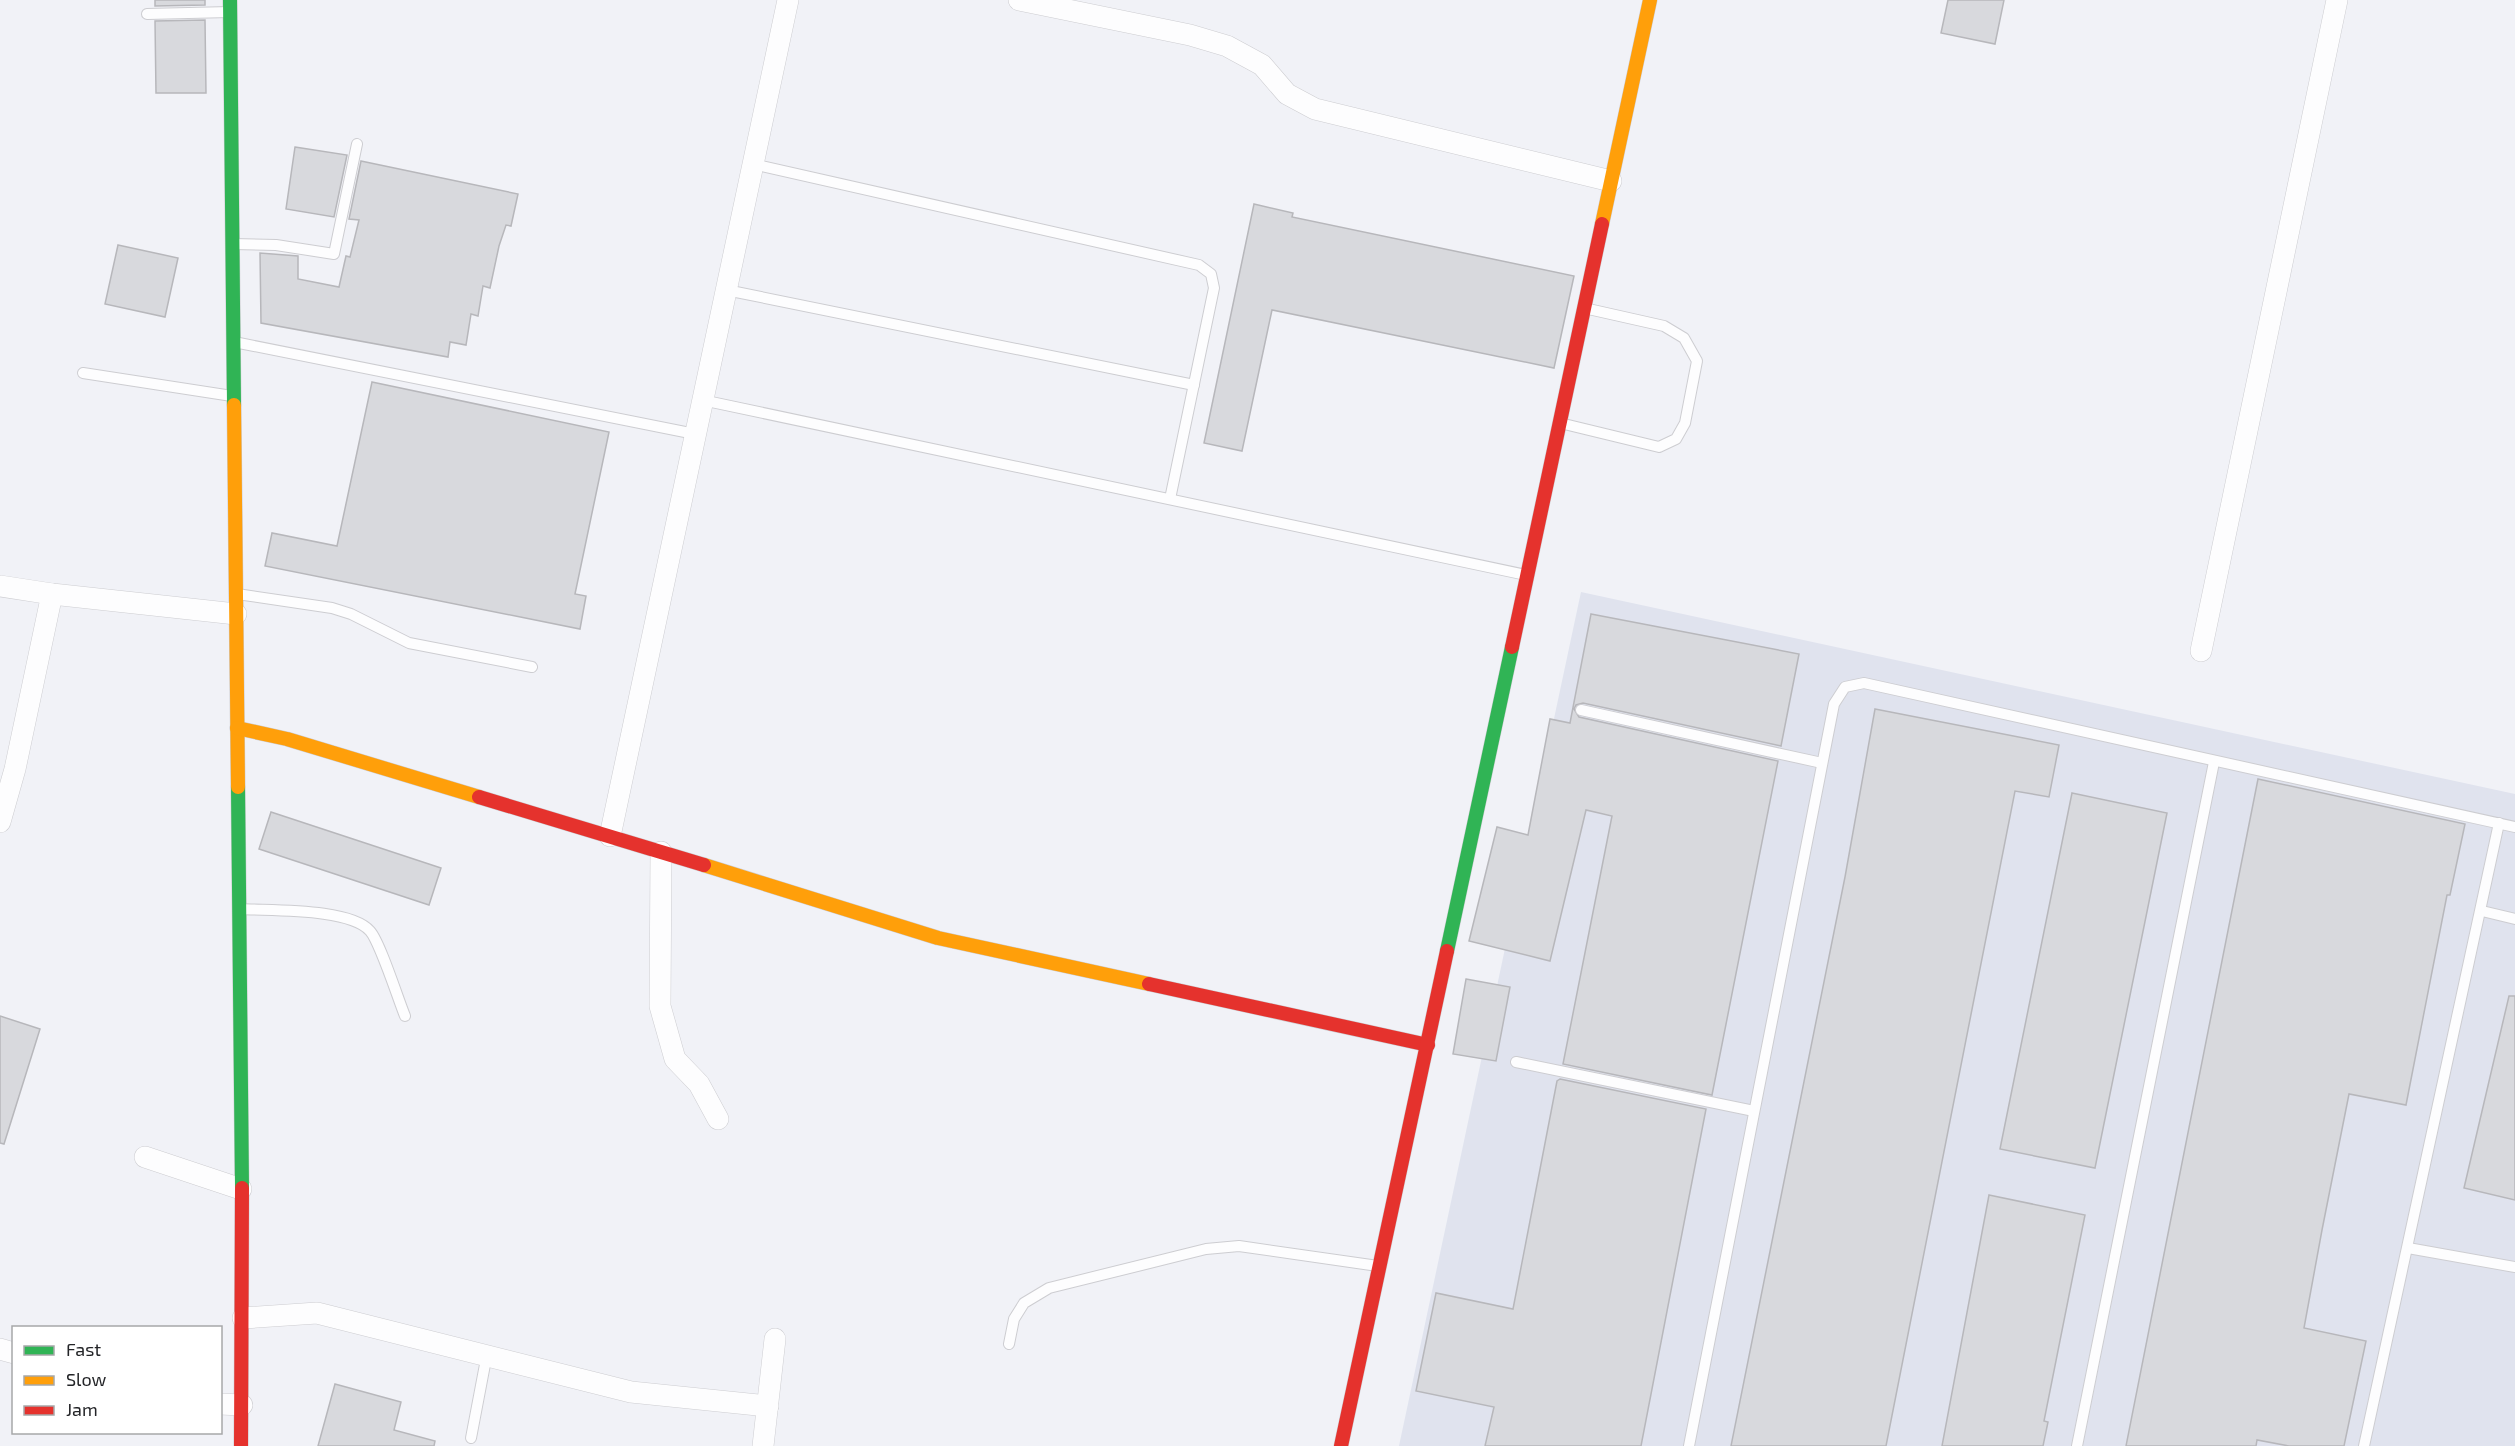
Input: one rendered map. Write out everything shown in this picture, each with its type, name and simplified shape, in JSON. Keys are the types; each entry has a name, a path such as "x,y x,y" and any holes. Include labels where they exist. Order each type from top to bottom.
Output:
{"street":[{"path":"610,836 788,0"},
{"path":"1019,0 1190,35 1227,46 1262,65 1287,94 1315,109 1611,181"},
{"path":"1341,1446 1650,0"},
{"path":"2201,651 2337,0"},
{"path":"230,6 243,1318 241,1446"},
{"path":"0,586 52,594 236,604"},
{"path":"0,822 8,767 52,594"},
{"path":"237,728 287,739 938,938 1428,1045"},
{"path":"661,852 660,1006 675,1059 699,1084 718,1119"},
{"path":"145,1157 241,1189"},
{"path":"243,1318 317,1313 631,1392 768,1406"},
{"path":"763,1446 775,1339"},
{"path":"222,1404 242,1405"}],"lane":[{"path":"147,14 230,6"},
{"path":"231,244 276,245 334,254 357,144"},
{"path":"753,164 1199,265 1211,274 1214,288 1170,499"},
{"path":"726,290 1194,385"},
{"path":"1560,423 1659,447 1676,439 1685,423 1697,361 1684,338 1664,326 1584,308"},
{"path":"233,342 695,434"},
{"path":"83,373 235,396"},
{"path":"702,400 1526,575"},
{"path":"236,604 332,608 351,614 409,643 532,667"},
{"path":"1689,1446 1834,704 1845,687 1864,683 2515,827"},
{"path":"1581,710 1822,763"},
{"path":"2077,1446 2214,762"},
{"path":"2364,1446 2482,911 2499,823"},
{"path":"238,909 343,917 361,923 372,933 405,1016"},
{"path":"2482,911 2515,919"},
{"path":"1516,1062 1754,1111"},
{"path":"1010,1344 1014,1319 1024,1303 1049,1288 1206,1249 1239,1246 1380,1266"},
{"path":"2408,1248 2515,1267"},
{"path":"471,1438 487,1354"}],"shaded area":[{"path":"1581,592 2515,794 2515,1446 1399,1446"}],"building":[{"path":"155,0 205,0 205,5 155,6"},
{"path":"1948,0 2004,0 1995,44 1941,33"},
{"path":"205,20 206,93 156,93 155,21"},
{"path":"295,147 347,155 334,217 286,209"},
{"path":"361,161 518,194 511,226 506,225 499,246 490,288 483,286 478,316 471,314 466,345 450,342 448,357 261,323 260,253 298,256 298,279 339,287 346,256 350,257 359,220 349,219"},
{"path":"1254,204 1293,213 1292,217 1574,276 1554,368 1272,310 1242,451 1204,443"},
{"path":"118,245 178,258 165,317 105,304"},
{"path":"372,382 609,432 575,594 586,596 580,629 265,566 272,533 337,546"},
{"path":"1591,614 1799,654 1781,746 1583,703 1576,705 1574,709 1579,717 1778,761 1712,1095 1563,1064 1612,816 1586,810 1550,961 1469,941 1497,827 1528,835 1550,719 1570,723"},
{"path":"1875,709 2059,745 2049,797 2015,791 1886,1446 1731,1446 1845,877"},
{"path":"2258,779 2465,824 2450,895 2447,895 2406,1105 2349,1094 2322,1230 2304,1328 2366,1341 2344,1446 2289,1446 2257,1440 2256,1446 2126,1446"},
{"path":"2072,793 2167,813 2095,1168 2000,1149"},
{"path":"271,812 441,868 429,905 259,849"},
{"path":"1466,979 1510,987 1496,1061 1453,1054"},
{"path":"2509,996 2515,996 2515,1200 2464,1188"},
{"path":"0,1016 40,1029 4,1144 0,1143"},
{"path":"1560,1079 1706,1109 1641,1446 1485,1446 1494,1407 1416,1391 1436,1293 1513,1309 1557,1081"},
{"path":"1989,1195 2085,1215 2044,1421 2048,1422 2043,1446 1942,1446"},
{"path":"335,1384 401,1402 394,1430 435,1441 434,1446 318,1446"}],"traffic: fast":[{"path":"230,0 234,405"},
{"path":"1447,951 1512,647"},
{"path":"238,787 242,1188"}],"traffic: slow":[{"path":"1602,224 1650,0"},
{"path":"234,405 238,787"},
{"path":"237,728 287,739 479,797"},
{"path":"704,865 938,938 1149,984"}],"traffic: jam":[{"path":"1512,647 1602,224"},
{"path":"479,797 704,865"},
{"path":"1341,1446 1447,951"},
{"path":"1149,984 1428,1045"},
{"path":"241,1446 242,1188"}]}
